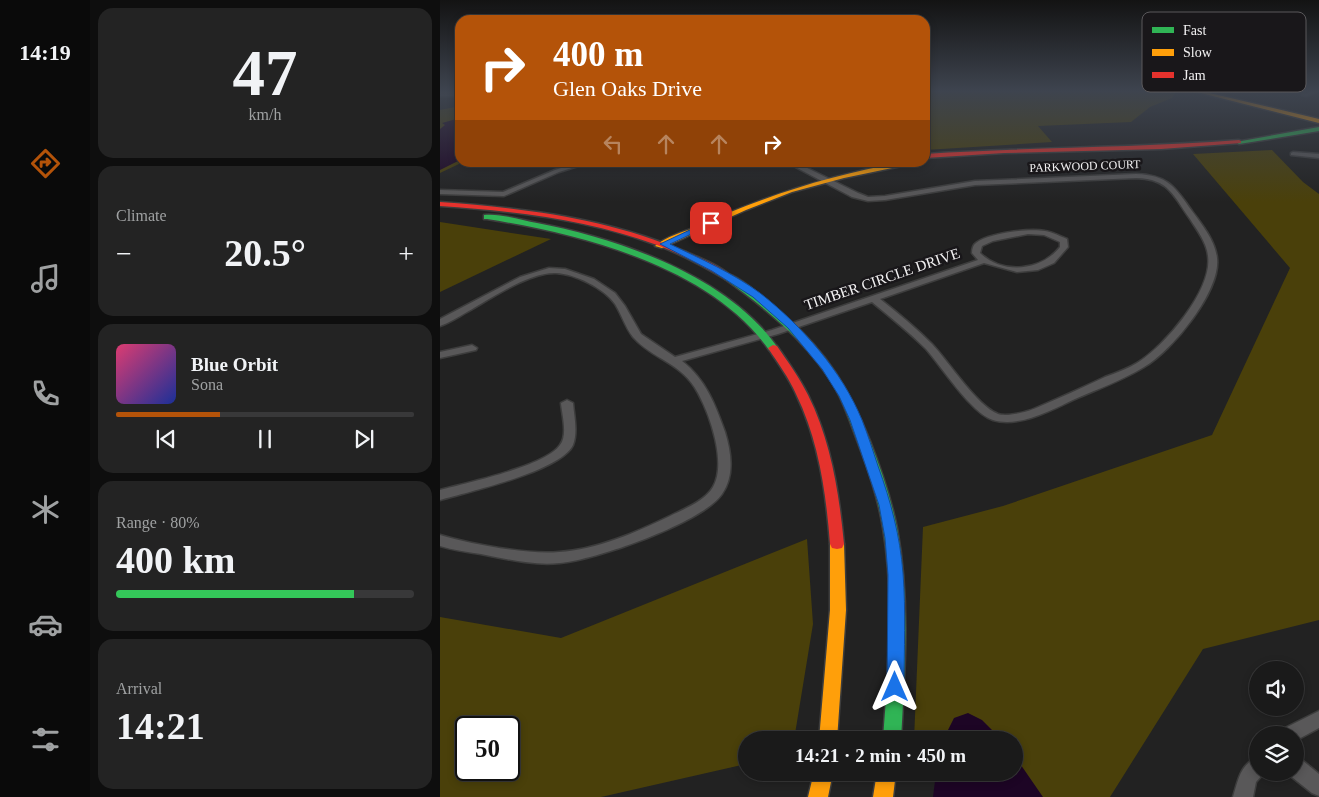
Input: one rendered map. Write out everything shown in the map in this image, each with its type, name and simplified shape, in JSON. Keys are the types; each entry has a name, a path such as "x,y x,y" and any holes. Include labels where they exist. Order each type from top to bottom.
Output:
{"main road":[{"path":"930,156 990,151 1200,147 1265,139 1319,129"},
{"path":"930,162 989,156 1257,145 1319,135"},
{"path":"636,252 652,240 753,196 863,167"},
{"path":"636,252 664,244 771,197 822,178 888,167"},
{"path":"440,204 489,206 564,216 636,233 702,261 756,295 791,326 827,368 845,396 856,420 886,505 896,575 895,687 893,731"},
{"path":"440,213 549,226 586,235 636,252 674,269 721,298 748,318 764,335 802,394 820,438 828,472 838,556 836,673 829,731"},
{"path":"818,797 822,781"},
{"path":"883,797 886,781"}],"street":[{"path":"1293,154 1319,156"},
{"path":"440,192 504,194 518,190 569,167"},
{"name":"PARKWOOD COURT","path":"799,167 855,195 876,199 975,183 1151,177 1166,182 1173,188 1200,230 1213,257 1214,271 1207,289 1173,337 1156,354 1141,365 1040,411 1012,418 994,416 980,407 929,347 903,322 872,298"},
{"name":"TIMBER CIRCLE DRIVE","path":"676,360 764,335 983,261 1006,268 1028,271 1041,268 1061,252 1065,244 1058,238 1046,233 1028,232 1003,236 979,244 975,251 983,261"},
{"path":"440,323 532,276 549,271 563,272 583,279 612,296 623,309 638,336 676,360 701,388 711,406 720,435 725,472 720,487 709,501 683,515 612,545 570,557 520,556 440,540"},
{"path":"440,355 472,348"},
{"path":"440,496 530,468 555,458 568,443 569,421 567,403"},
{"path":"1304,727 1319,719"},
{"path":"1304,774 1319,786"},
{"path":"1242,797 1249,776"}],"shaded area":[{"path":"440,128 455,128 455,166 440,173"},
{"path":"455,128 455,162 440,170 440,129"},
{"path":"930,128 1040,128 1052,142 930,150"},
{"path":"1272,150 1303,182 1319,194 1319,620 1203,649 1110,797 1013,797 1013,781 1023,781 1023,731 914,731 923,527 1003,506 1212,435 1290,268 1193,154"},
{"path":"440,222 551,239 440,292"},
{"path":"807,539 813,624 795,731 738,731 738,766 601,797 440,797 440,617 561,638"},
{"path":"968,713 982,720 993,731 948,731 954,718"},
{"path":"1023,768 1043,797 933,797 935,781 1023,781"}],"traffic: fast":[{"path":"1239,142 1319,129"},
{"path":"487,217 571,233 651,260 702,286 732,306 758,329 773,348"},
{"path":"728,277 786,323 824,363 849,403 873,467 888,518 896,580 897,660 893,731"}],"traffic: slow":[{"path":"659,246 772,197 808,185 887,167"},
{"path":"829,731 838,610 837,544"},
{"path":"818,797 822,781"},
{"path":"883,797 886,781"}],"traffic: jam":[{"path":"930,156 1004,151 1161,147 1239,142"},
{"path":"440,204 515,210 589,222 660,244 695,259 728,277"},
{"path":"773,348 799,388 817,430 827,467 837,544"}],"route":[{"path":"711,223 664,244 716,269 756,295 774,310 791,326 827,368 845,396 856,420 886,505 892,538 896,575 895,687"}]}
